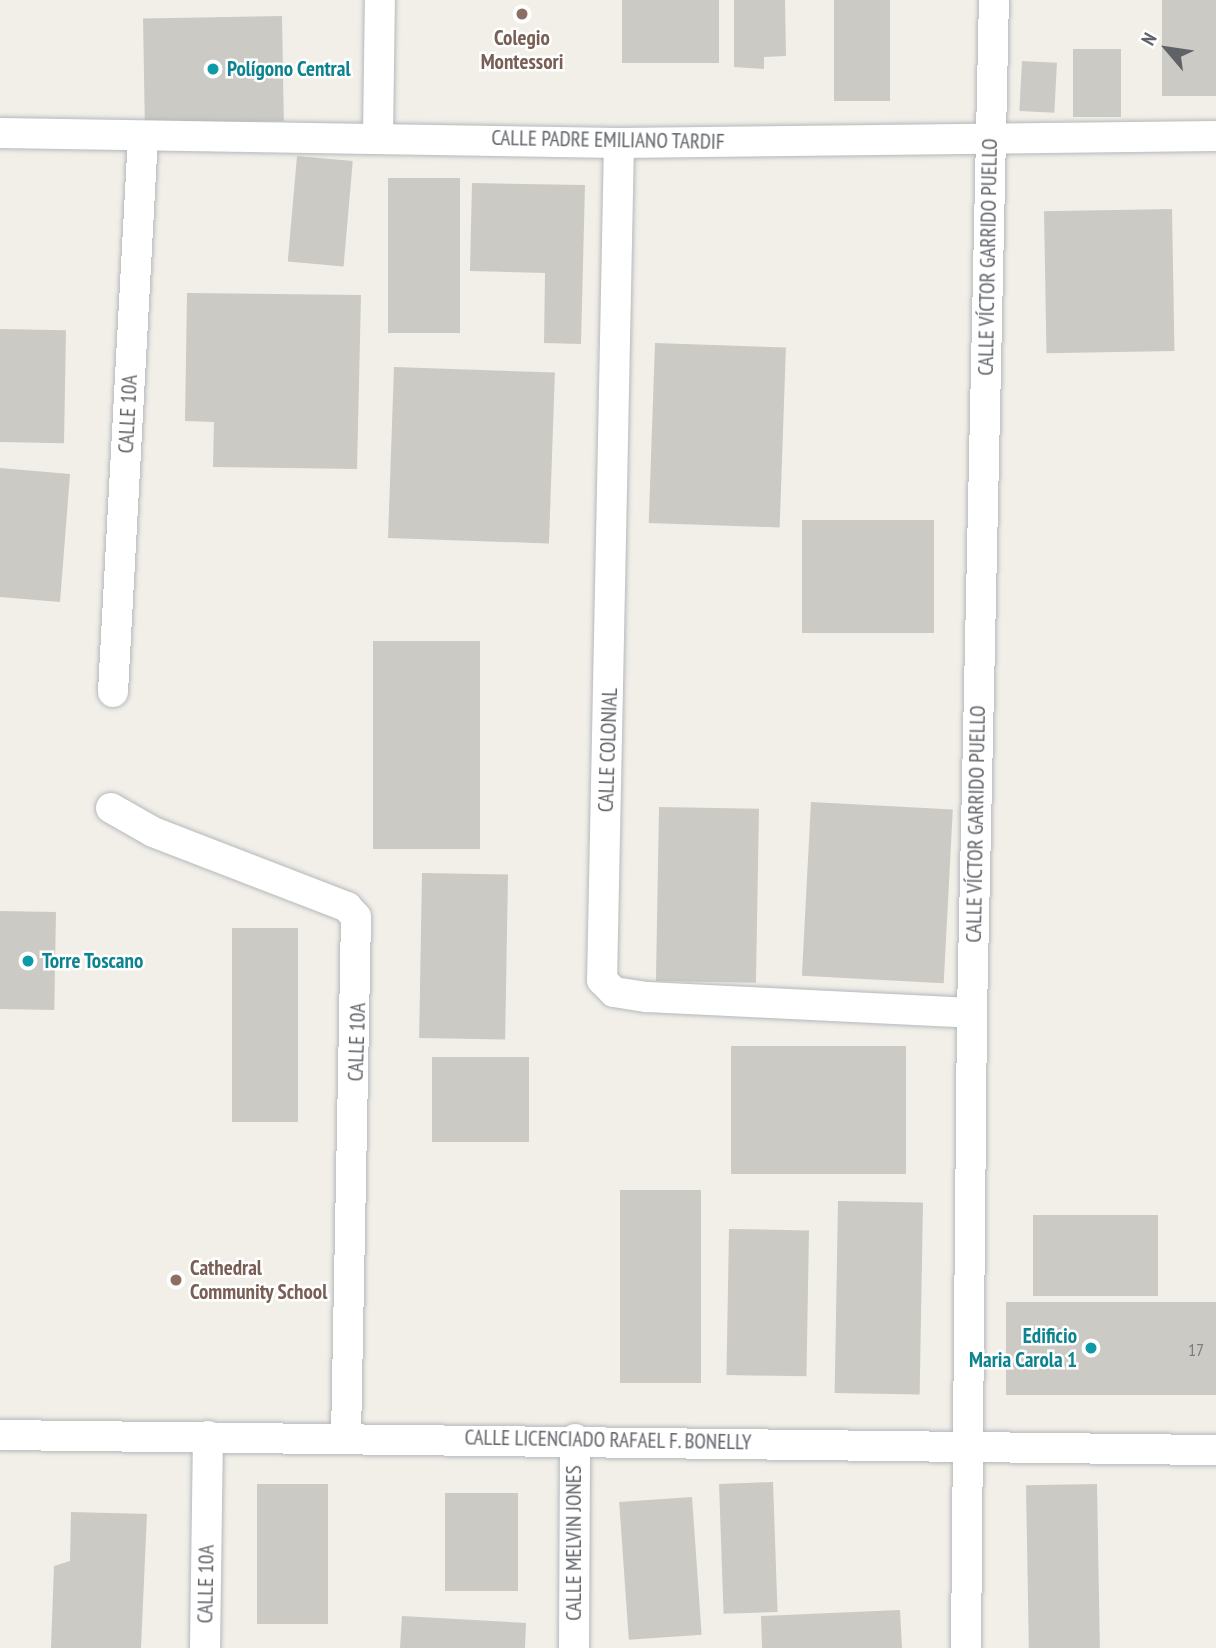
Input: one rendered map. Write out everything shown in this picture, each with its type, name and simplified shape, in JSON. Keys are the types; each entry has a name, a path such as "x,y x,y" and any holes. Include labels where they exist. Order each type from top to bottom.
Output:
{"street":[{"path":"378,136 380,0"},
{"name":"CALLE VÍCTOR GARRIDO PUELLO","path":"966,1648 972,1013 994,0"},
{"name":"CALLE PADRE EMILIANO TARDIF","path":"0,133 378,136 619,143 1216,136"},
{"name":"CALLE 10A","path":"113,692 143,136"},
{"name":"CALLE COLONIAL","path":"619,143 602,980 618,994 646,998 972,1013"},
{"name":"CALLE 10A","path":"111,808 153,832 347,907 356,917 346,1438"},
{"name":"CALLE LICENCIADO RAFAEL F. BONELLY","path":"0,1435 575,1439 1216,1450"},
{"name":"CALLE 10A","path":"205,1648 208,1436"},
{"name":"CALLE MELVIN JONES","path":"574,1648 575,1439"}],"building":[{"path":"622,0 719,0 719,63 622,63"},
{"path":"734,0 785,0 786,56 764,57 764,69 734,67"},
{"path":"834,0 890,0 890,101 834,101"},
{"path":"1162,0 1216,0 1216,96 1162,96"},
{"name":"Polígono Central","path":"282,16 284,121 145,123 143,18"},
{"path":"1073,49 1121,49 1121,117 1073,117"},
{"path":"1022,61 1057,63 1054,113 1019,111"},
{"path":"297,156 353,161 344,266 288,262"},
{"path":"388,178 460,178 460,333 388,333"},
{"path":"472,183 585,185 581,344 544,343 545,273 470,271"},
{"path":"1172,209 1174,351 1046,353 1044,211"},
{"path":"187,293 361,295 357,469 213,467 214,422 185,421"},
{"path":"0,329 66,330 64,443 0,442"},
{"path":"655,343 786,348 780,527 649,523"},
{"path":"394,367 555,373 549,544 388,538"},
{"path":"0,468 70,474 60,602 0,597"},
{"path":"802,520 934,520 934,633 802,633"},
{"path":"373,641 480,641 480,849 373,849"},
{"path":"811,802 953,809 944,983 802,976"},
{"path":"659,807 759,809 756,983 656,981"},
{"path":"422,873 508,875 505,1039 419,1038"},
{"name":"Torre Toscano","path":"0,911 56,912 54,1010 0,1009"},
{"path":"232,928 298,928 298,1122 232,1122"},
{"path":"731,1046 906,1046 906,1174 731,1174"},
{"path":"432,1057 529,1057 529,1142 432,1142"},
{"path":"620,1190 701,1190 701,1383 620,1383"},
{"path":"838,1201 923,1202 920,1394 835,1393"},
{"path":"1033,1215 1158,1215 1158,1296 1033,1296"},
{"path":"729,1229 809,1230 806,1376 726,1375"},
{"name":"Edificio Maria Carola 1","path":"1006,1302 1216,1302 1216,1395 1006,1395"},
{"path":"773,1482 778,1612 724,1614 719,1484"},
{"path":"257,1484 328,1484 328,1624 257,1624"},
{"path":"1097,1484 1100,1648 1029,1648 1026,1485"},
{"path":"445,1493 518,1493 518,1591 445,1591"},
{"path":"692,1497 702,1635 629,1640 619,1502"},
{"path":"71,1512 147,1514 141,1648 51,1648 54,1566 70,1561"},
{"path":"900,1610 902,1648 762,1648 761,1616"},
{"path":"402,1616 526,1623 525,1648 400,1648"}],"place":[{"name":"Colegio Montessori","path":"522,14"},
{"name":"Polígono Central","path":"213,69"},
{"name":"Torre Toscano","path":"28,961"},
{"name":"Cathedral Community School","path":"176,1280"},
{"name":"Edificio Maria Carola 1","path":"1091,1348"}]}
